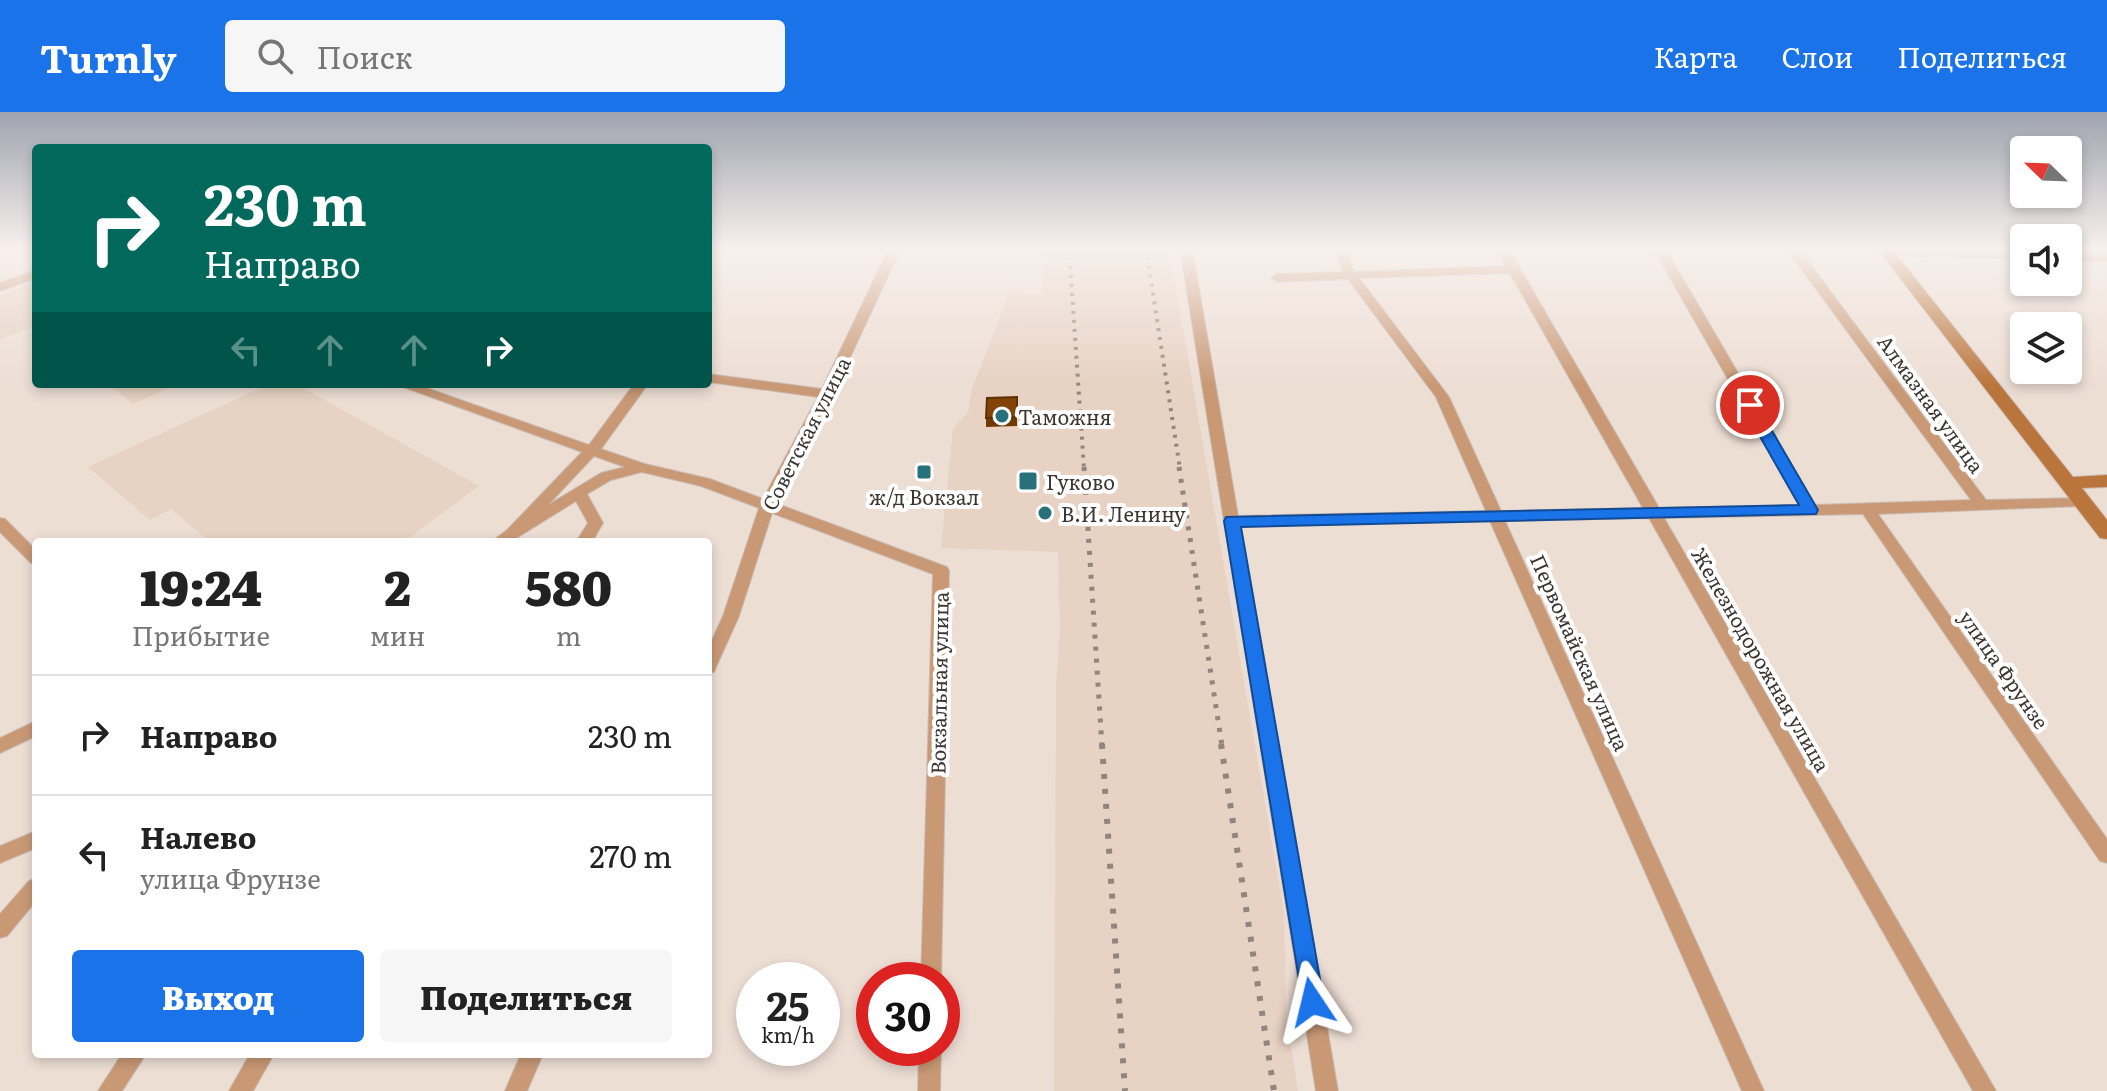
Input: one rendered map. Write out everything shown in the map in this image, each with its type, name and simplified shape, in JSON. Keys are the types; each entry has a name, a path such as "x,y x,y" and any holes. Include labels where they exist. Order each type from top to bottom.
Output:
{"main road":[{"path":"1918,294 2107,533"},
{"path":"2068,483 2107,481"}],"street":[{"name":"Советская улица","path":"712,658 731,616 767,505 826,394 873,294"},
{"path":"1194,294 1327,1091"},
{"name":"Первомайская улица","path":"1364,294 1442,397 1753,1091"},
{"name":"Железнодорожная улица","path":"1529,294 1985,1091"},
{"path":"1685,294 1810,510"},
{"name":"Алмазная улица","path":"1826,294 1982,505"},
{"path":"712,379 826,394"},
{"path":"413,388 642,468 705,482 767,505"},
{"path":"513,533 591,450 638,388"},
{"path":"505,538 606,476 642,468"},
{"path":"580,494 596,523 587,538"},
{"path":"1232,521 1867,509 2081,501"},
{"name":"Вокзальная улица","path":"767,505 941,571 931,962"},
{"name":"улица Фрунзе","path":"1867,509 2107,855"},
{"path":"0,523 32,555"},
{"path":"0,746 32,730"},
{"path":"0,855 32,841"},
{"path":"0,929 32,892"},
{"path":"109,1091 132,1058"},
{"path":"240,1091 261,1058"},
{"path":"516,1091 530,1058"},
{"path":"929,1091 930,1066"}],"shaded area":[{"path":"32,294 32,327 0,339 0,295"},
{"path":"1009,294 1177,294 1284,913 1286,1015 1298,1091 1054,1091 1056,685 1060,630 1058,552 941,548 953,429 968,412 972,388"},
{"path":"113,388 169,388 133,404"},
{"path":"260,388 303,388 479,486 408,538 205,538 171,509 150,520 88,467"}],"building":[{"path":"1017,397 1017,417 986,418 987,398"}],"railway":[{"path":"1072,294 1084,469"},
{"path":"1153,294 1180,469"},
{"path":"1084,467 1102,746"},
{"path":"1179,467 1222,746"},
{"path":"1102,744 1125,1091"},
{"path":"1221,744 1274,1091"}],"place":[{"name":"Таможня","path":"1002,416"},
{"name":"ж/д Вокзал","path":"924,472"},
{"name":"Гуково","path":"1028,481"},
{"name":"В.И. Ленину","path":"1045,513"}],"route":[{"path":"1312,1002 1232,521 1810,510 1750,405"}]}
